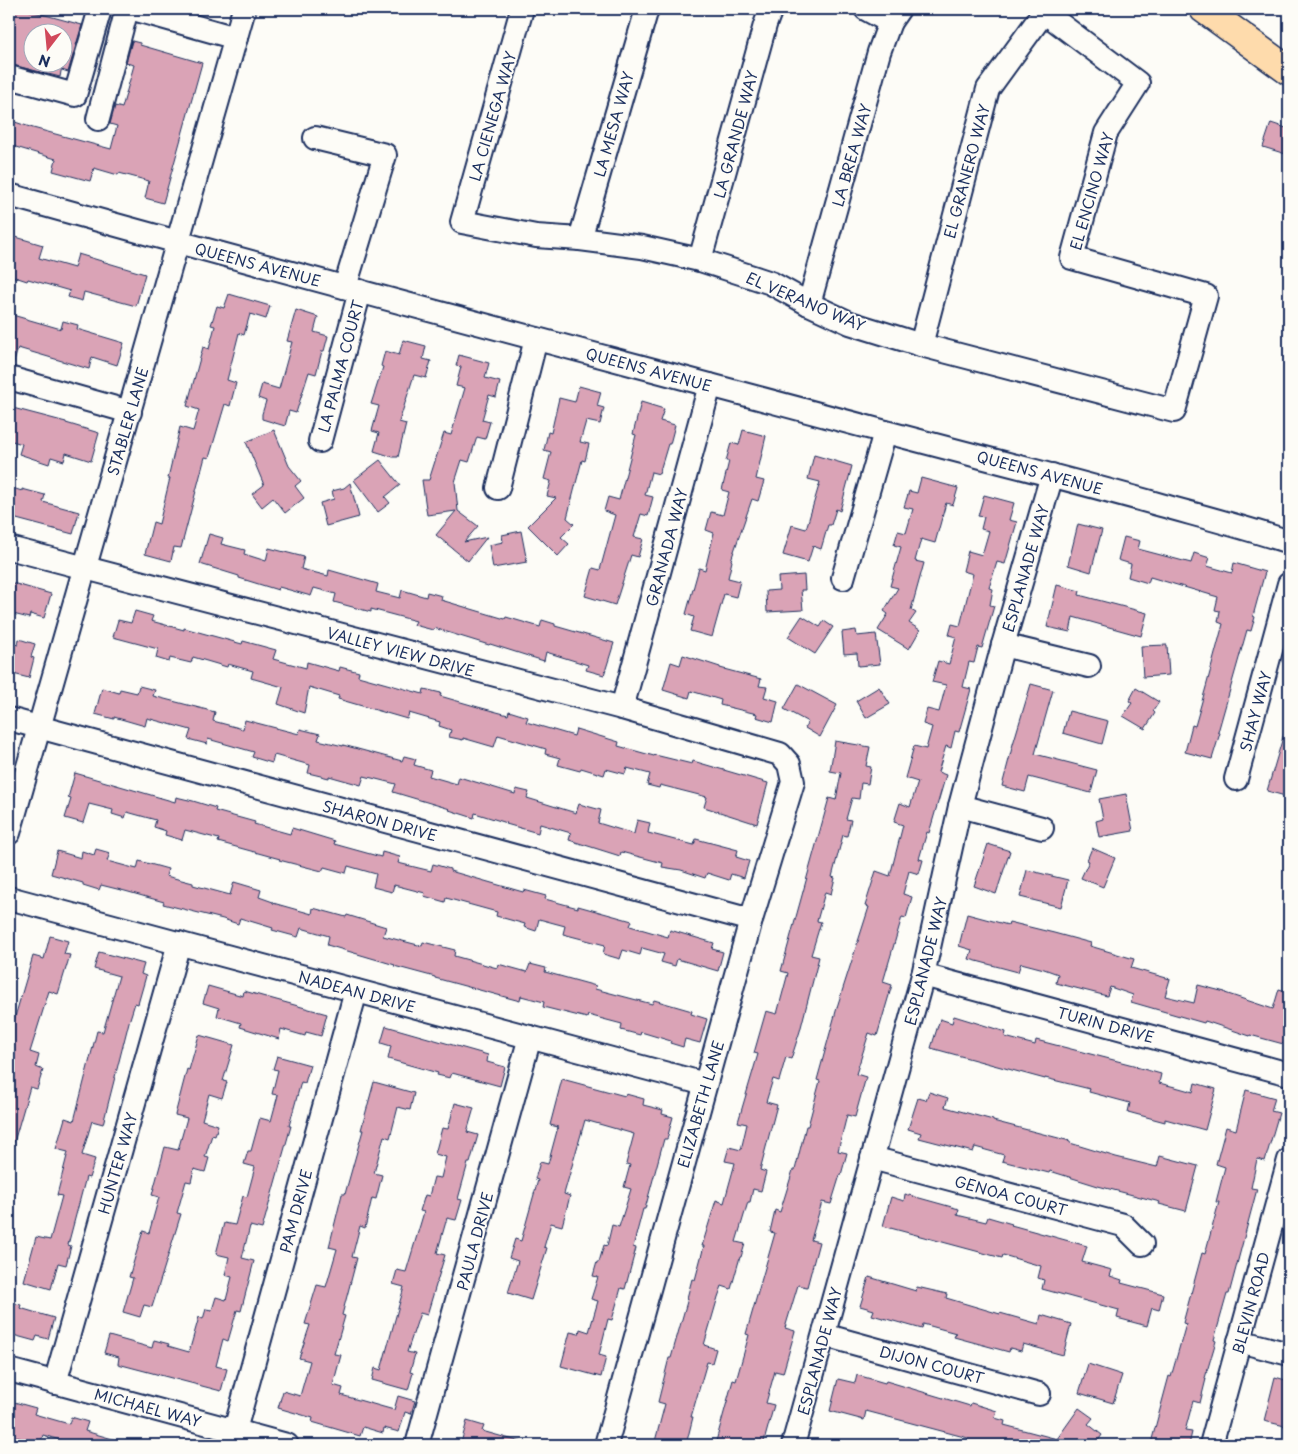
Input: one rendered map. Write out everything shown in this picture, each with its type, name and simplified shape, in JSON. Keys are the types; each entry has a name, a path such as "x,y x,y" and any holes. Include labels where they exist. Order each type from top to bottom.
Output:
{"main road":[{"path":"1204,9 1289,71"}],"street":[{"path":"9,77 75,95 100,9"},
{"path":"98,118 127,9"},
{"path":"133,9 236,38"},
{"name":"STABLER LANE","path":"9,833 244,9"},
{"name":"LA CIENEGA WAY","path":"462,222 522,9"},
{"name":"LA MESA WAY","path":"580,239 647,9"},
{"name":"LA GRANDE WAY","path":"700,260 771,9"},
{"path":"866,9 895,15"},
{"name":"EL ENCINO WAY","path":"1042,10 1138,83 1106,133 1072,258 1206,296 1174,411"},
{"name":"EL GRANERO WAY","path":"921,345 988,90 1042,10"},
{"name":"LA BREA WAY","path":"809,304 879,52 895,15"},
{"name":"LA PALMA COURT","path":"315,138 385,155 352,289 320,440"},
{"name":"QUEENS AVENUE","path":"9,195 536,339 1052,475 1289,542"},
{"name":"EL VERANO WAY","path":"462,222 536,236 580,239 642,247 700,260 771,282 809,304 850,322 921,345 1174,411"},
{"path":"498,488 536,339"},
{"path":"9,378 130,412"},
{"name":"GRANADA WAY","path":"622,708 710,385"},
{"path":"843,578 885,432"},
{"name":"ESPLANADE WAY","path":"793,1445 923,974 960,806 1003,645 1052,475"},
{"name":"VALLEY VIEW DRIVE","path":"9,548 622,708 780,754 789,764"},
{"name":"SHAY WAY","path":"1236,779 1289,584"},
{"path":"1003,645 1089,666"},
{"name":"SHARON DRIVE","path":"9,719 751,920"},
{"name":"ELIZABETH LANE","path":"606,1445 751,920 793,782 789,764"},
{"path":"960,806 1042,828"},
{"name":"NADEAN DRIVE","path":"9,898 705,1084"},
{"name":"HUNTER WAY","path":"55,1383 179,943"},
{"name":"TURIN DRIVE","path":"923,974 1289,1074"},
{"name":"PAM DRIVE","path":"235,1430 356,991"},
{"name":"PAULA DRIVE","path":"417,1445 530,1036"},
{"name":"GENOA COURT","path":"872,1158 1122,1224 1142,1244"},
{"name":"BLEVIN ROAD","path":"1211,1445 1289,1160"},
{"name":"DIJON COURT","path":"824,1335 1039,1394"},
{"path":"1239,1341 1289,1354"},
{"name":"MICHAEL WAY","path":"9,1370 287,1445"}],"building":[{"path":"9,9 23,9 71,22 22,22 22,67 9,64"},
{"path":"72,22 82,25 72,59"},
{"path":"132,41 202,63 163,203 145,198 149,181 94,168 90,181 53,171 56,159 9,145 9,120 111,149 117,126 110,124 115,106 122,108 134,65 126,63"},
{"path":"40,72 61,72 60,77"},
{"path":"1271,123 1289,129 1289,155 1263,147"},
{"path":"9,235 43,245 39,258 74,268 78,254 145,274 136,306 84,292 82,301 68,297 70,291 9,275"},
{"path":"229,294 270,306 266,319 250,314 244,335 239,333 227,380 236,383 230,406 225,404 209,458 205,457 181,548 174,547 171,561 145,554 153,522 159,524 180,427 193,431 199,410 187,406 203,347 209,349 215,326 211,325 217,306 224,308"},
{"path":"296,310 318,317 314,332 328,336 316,374 309,372 296,413 289,411 285,426 262,419 266,401 258,398 262,384 279,389 292,342 287,341"},
{"path":"9,314 61,329 63,321 78,325 77,329 124,343 117,365 92,357 89,369 18,348 13,366 9,365"},
{"path":"403,340 426,346 423,359 431,361 426,378 414,375 399,422 406,424 398,457 393,457 374,451 379,433 372,431 379,406 371,404 383,367 381,366 385,351 399,355"},
{"path":"459,355 489,363 485,378 500,382 496,397 489,395 482,420 490,422 485,439 477,437 469,462 462,460 455,482 458,511 478,526 464,542 487,537 468,561 436,535 456,511 427,515 422,480 429,480 444,433 451,435 465,388 456,386 461,367 456,366"},
{"path":"579,386 601,392 597,406 604,408 600,424 586,421 580,442 589,444 585,461 582,460 567,518 574,524 561,537 569,544 558,556 528,526 556,498 547,496 551,481 544,479 551,452 544,450 548,432 551,433 559,398 575,402"},
{"path":"641,402 664,409 660,421 675,425 659,474 651,472 645,495 653,497 648,516 641,514 634,537 643,539 638,557 631,555 615,605 585,596 593,568 600,570 615,515 604,511 608,497 619,500 636,435 633,434"},
{"path":"9,407 99,433 91,461 66,453 64,461 51,457 49,464 19,454 22,444 9,440"},
{"path":"274,430 289,466 301,481 295,486 304,498 285,513 273,498 262,507 252,494 264,485 246,442"},
{"path":"743,430 766,436 756,479 764,481 758,501 752,499 731,560 728,578 740,581 736,597 724,594 712,637 690,631 694,617 686,614 699,568 705,570 714,533 706,530 711,512 723,515 729,492 722,490 729,461 726,461 731,443 739,445"},
{"path":"814,455 852,466 840,511 836,509 831,525 828,525 821,549 813,546 808,562 783,555 792,525 806,529 820,482 808,479"},
{"path":"380,460 400,485 385,497 390,503 378,512 354,480"},
{"path":"921,478 958,488 953,505 946,503 935,543 921,539 915,561 924,563 911,610 916,613 909,623 920,630 909,649 878,630 888,614 884,611 898,588 890,586 901,547 894,545 898,531 906,533 913,509 904,507 909,491 917,493"},
{"path":"350,483 359,517 326,526 320,503 334,499 332,491 344,488"},
{"path":"9,487 45,495 43,502 79,512 73,534 9,517"},
{"path":"984,495 1014,503 1009,520 1017,522 1005,564 997,562 989,588 993,589 990,605 994,606 982,648 978,647 974,663 969,662 963,687 971,689 959,732 955,731 951,748 946,746 938,772 946,775 929,833 927,832 919,859 923,860 919,874 909,871 903,894 912,897 906,918 902,917 883,982 892,985 877,1036 869,1033 856,1074 866,1077 855,1117 847,1115 838,1151 847,1153 841,1175 831,1204 822,1202 811,1240 819,1242 807,1287 798,1285 785,1328 795,1331 783,1373 775,1371 766,1403 774,1405 763,1445 715,1445 733,1380 736,1381 749,1335 746,1334 775,1233 770,1232 775,1210 780,1212 793,1170 795,1170 820,1081 817,1080 838,1004 869,907 865,906 876,871 890,876 903,825 894,822 900,803 910,807 918,782 905,778 914,746 926,749 932,727 923,724 927,709 939,712 946,685 932,682 938,661 949,664 956,637 949,635 952,624 960,626 973,574 963,571 968,551 982,555 989,531 981,529 984,517 978,516"},
{"path":"1078,524 1102,530 1091,572 1068,565"},
{"path":"521,531 527,562 493,568 489,545 503,542 502,535"},
{"path":"209,534 223,538 221,544 245,550 244,554 266,561 269,548 304,557 301,569 328,576 329,570 378,584 376,592 400,598 402,590 426,597 427,592 442,596 441,600 505,619 506,617 540,627 542,620 555,624 555,626 614,643 604,675 586,670 588,665 546,652 544,661 434,628 433,630 414,625 416,621 371,609 371,612 334,602 336,594 314,588 311,596 279,587 278,590 239,578 239,576 200,564"},
{"path":"1124,537 1140,541 1138,549 1191,563 1194,553 1210,558 1207,566 1232,573 1234,563 1265,572 1253,616 1255,617 1251,631 1247,630 1212,759 1185,752 1192,725 1195,726 1223,624 1218,622 1220,611 1215,610 1218,597 1150,577 1148,583 1128,577 1131,564 1118,560"},
{"path":"804,575 805,590 801,590 803,610 767,612 766,591 779,590 778,577"},
{"path":"9,582 51,594 44,618 30,614 29,618 9,613"},
{"path":"1057,585 1080,591 1079,595 1147,613 1141,636 1073,617 1070,632 1047,627"},
{"path":"135,611 153,616 151,621 242,644 243,641 276,650 273,659 306,668 307,662 339,671 340,667 359,672 358,676 423,694 424,689 441,693 440,696 508,715 509,711 528,717 526,722 574,736 576,729 619,742 618,746 692,764 693,761 768,783 757,824 704,807 707,797 660,785 659,788 647,785 650,774 627,768 625,774 606,769 604,775 581,768 580,771 558,765 560,758 545,754 546,749 498,735 494,747 463,738 463,740 449,737 451,730 439,726 440,722 409,713 407,719 338,699 339,696 309,687 304,713 278,704 283,687 251,678 253,671 228,664 227,667 193,657 191,663 170,658 169,662 156,658 158,649 113,637 118,620 131,623"},
{"path":"802,616 820,627 824,621 833,627 815,654 788,637"},
{"path":"856,630 857,636 876,634 880,664 858,666 857,653 844,654 842,632"},
{"path":"19,639 35,644 31,657 34,658 29,678 9,673 9,642 18,645"},
{"path":"1167,645 1169,675 1143,677 1141,646"},
{"path":"683,655 720,668 761,679 759,686 767,687 764,697 778,701 773,722 756,717 757,714 720,705 721,700 691,691 689,698 663,690 671,662 680,665"},
{"path":"798,684 837,705 820,737 805,728 808,722 784,709"},
{"path":"1031,684 1053,690 1035,754 1097,770 1091,793 1029,777 1025,792 1002,786"},
{"path":"139,686 155,690 153,696 215,712 213,721 243,729 245,720 299,734 300,729 320,734 318,740 402,761 404,756 416,759 414,765 431,770 429,776 457,784 459,777 515,794 516,789 529,792 527,798 576,813 579,804 601,810 598,823 634,834 637,820 650,823 648,833 694,845 696,839 738,850 736,857 749,861 744,878 731,874 729,880 707,873 705,878 681,870 662,867 663,863 621,852 620,856 569,840 571,833 540,824 538,833 475,813 474,818 393,792 396,784 364,776 361,785 329,776 329,778 308,773 310,765 274,755 272,763 252,757 254,752 208,739 207,744 188,739 191,730 147,718 145,726 114,717 114,719 95,714 102,688 119,693 120,689 137,693"},
{"path":"879,687 890,704 866,718 856,701"},
{"path":"1136,688 1159,702 1153,711 1155,713 1145,729 1123,716 1132,703 1129,701"},
{"path":"1069,711 1108,721 1102,744 1063,733"},
{"path":"1286,727 1289,727 1289,797 1267,791"},
{"path":"835,741 870,747 866,766 871,767 868,784 861,783 859,799 852,798 846,819 851,820 847,836 843,835 832,877 835,878 831,894 825,892 817,921 821,922 811,955 819,957 800,1031 791,1059 786,1057 779,1081 773,1079 766,1102 777,1105 760,1170 766,1172 761,1191 753,1189 736,1242 745,1244 731,1289 722,1286 718,1297 704,1345 716,1349 712,1363 707,1362 691,1417 693,1417 686,1445 654,1445 665,1404 658,1402 669,1358 671,1358 692,1279 695,1280 704,1246 702,1246 716,1200 724,1203 735,1163 725,1161 729,1147 741,1150 747,1124 738,1122 758,1054 754,1053 766,1011 777,1014 788,973 781,971 829,798 836,800 841,773 830,771"},
{"path":"75,773 175,802 176,797 193,801 216,808 215,811 290,834 292,828 335,841 334,844 381,857 382,852 400,857 398,863 431,871 433,864 450,869 450,871 523,892 524,890 546,896 545,899 632,921 630,926 668,937 670,930 714,943 712,949 723,952 718,971 677,959 675,966 661,962 664,954 642,948 640,955 623,950 620,959 603,954 605,945 563,934 565,926 539,919 536,931 524,927 525,924 496,916 497,912 446,898 445,902 424,896 425,893 394,885 392,892 373,887 376,874 348,866 346,873 324,867 322,871 218,842 219,839 185,830 182,840 165,835 166,831 154,827 156,820 127,812 125,818 112,814 113,810 89,804 83,823 65,818 71,799 68,798"},
{"path":"1126,794 1133,831 1099,837 1096,821 1103,819 1099,799"},
{"path":"988,844 1010,851 996,894 974,886"},
{"path":"1092,848 1115,858 1103,887 1081,878 1089,861 1087,860"},
{"path":"96,849 110,853 107,861 137,869 139,861 168,869 166,876 230,895 234,882 261,890 259,897 273,903 312,914 313,908 346,917 347,915 386,927 383,936 422,946 423,942 455,950 454,956 497,968 498,964 527,972 530,964 546,968 545,972 596,986 595,989 652,1004 654,1000 692,1011 691,1014 707,1019 700,1043 685,1039 683,1047 670,1043 671,1041 641,1032 640,1035 621,1030 622,1024 588,1015 587,1018 543,1007 544,1002 521,996 520,1001 435,978 327,945 329,936 301,928 298,937 240,918 238,924 101,885 99,890 83,885 83,883 51,874 57,851 81,858 82,851 94,855"},
{"path":"1027,870 1068,880 1061,907 1020,897"},
{"path":"967,914 1008,925 1009,922 1054,933 1091,943 1090,946 1134,959 1131,968 1170,979 1165,996 1194,1003 1198,985 1225,992 1273,1009 1279,989 1289,992 1289,1037 1287,1045 1131,1002 1133,995 1110,987 1107,996 1056,983 1058,974 1044,969 1021,963 1018,972 969,959 972,950 959,946"},
{"path":"50,936 68,941 64,954 70,955 58,994 49,991 30,1052 39,1055 36,1067 43,1070 37,1089 30,1087 12,1149 9,1149 9,1037 33,956 44,959"},
{"path":"99,952 144,964 141,974 146,976 138,1004 135,1003 129,1022 103,1124 92,1121 82,1155 95,1159 89,1178 86,1177 68,1245 71,1246 66,1265 58,1263 51,1289 24,1281 36,1237 50,1240 62,1196 57,1195 68,1152 56,1149 65,1118 74,1121 97,1031 103,1032 119,976 94,969"},
{"path":"208,986 243,996 244,991 327,1014 321,1036 306,1032 305,1036 281,1029 279,1039 240,1027 241,1023 217,1016 219,1008 203,1003"},
{"path":"954,1016 1006,1032 1005,1037 1035,1045 1036,1040 1137,1066 1161,1074 1159,1083 1193,1092 1195,1083 1216,1089 1205,1130 1165,1119 1165,1122 1128,1112 1130,1103 1089,1092 1090,1089 1045,1079 931,1048 940,1019 952,1023"},
{"path":"386,1026 488,1055 487,1062 505,1067 500,1086 452,1073 450,1078 437,1075 438,1073 388,1059 391,1046 381,1043"},
{"path":"199,1035 234,1045 223,1081 227,1082 222,1098 209,1094 202,1120 218,1125 215,1136 212,1135 205,1157 209,1158 205,1172 194,1169 191,1182 186,1181 177,1213 181,1214 152,1307 144,1305 140,1317 123,1312 133,1278 129,1277 143,1231 149,1233 159,1197 152,1195 165,1147 178,1150 187,1118 175,1115 187,1069 189,1070"},
{"path":"277,1056 310,1065 305,1083 301,1082 289,1126 291,1126 262,1229 250,1226 242,1258 254,1261 241,1311 237,1310 228,1341 223,1339 216,1366 227,1369 221,1391 118,1364 119,1357 104,1353 109,1336 152,1348 154,1340 189,1352 199,1317 203,1319 206,1309 212,1310 216,1297 226,1300 232,1277 225,1275 229,1257 216,1254 224,1223 235,1225 243,1196 247,1197 255,1167 244,1164 248,1151 251,1151 260,1118 271,1121 278,1095 272,1094 278,1070 273,1069"},
{"path":"562,1079 625,1096 626,1094 644,1099 643,1105 663,1110 662,1114 673,1117 667,1139 664,1139 645,1209 643,1209 633,1247 636,1248 625,1289 621,1288 612,1320 608,1319 599,1355 606,1357 601,1377 561,1366 570,1332 579,1334 580,1329 589,1332 598,1301 591,1299 598,1277 593,1276 597,1262 599,1262 604,1245 607,1246 612,1225 619,1227 631,1189 624,1187 630,1165 626,1164 634,1134 585,1120 564,1194 570,1196 562,1226 551,1223 544,1247 547,1248 531,1300 508,1293 518,1261 509,1258 515,1239 521,1241 538,1180 535,1179 540,1162 548,1164 558,1127 550,1125"},
{"path":"374,1082 414,1093 410,1110 398,1107 390,1138 384,1136 374,1173 382,1175 376,1199 372,1198 365,1228 360,1226 352,1257 357,1258 342,1315 345,1316 334,1354 341,1355 333,1385 343,1388 341,1395 394,1410 398,1396 415,1401 411,1414 405,1412 399,1432 384,1428 383,1433 363,1427 360,1436 312,1422 313,1418 278,1408 283,1391 300,1396 310,1361 299,1358 310,1325 305,1324 317,1285 326,1287 337,1249 329,1247 342,1194 345,1194 363,1130 361,1130"},
{"path":"1246,1090 1275,1098 1271,1111 1279,1113 1265,1161 1257,1159 1251,1188 1257,1189 1229,1294 1227,1294 1214,1340 1216,1341 1200,1403 1193,1401 1185,1431 1192,1432 1189,1445 1160,1445 1151,1443 1169,1376 1171,1377 1186,1324 1183,1323 1202,1253 1205,1254 1219,1202 1216,1202 1225,1167 1216,1164 1226,1127 1236,1130"},
{"path":"929,1092 948,1098 945,1107 1070,1141 1070,1143 1116,1157 1157,1167 1160,1156 1198,1166 1186,1211 1050,1171 1049,1173 1002,1161 1004,1155 975,1147 973,1152 919,1138 921,1133 908,1129 918,1098 926,1100"},
{"path":"455,1103 474,1108 467,1132 478,1135 458,1199 462,1200 456,1220 447,1218 437,1253 445,1255 427,1315 420,1313 407,1352 415,1354 410,1372 413,1373 408,1390 372,1380 375,1368 381,1370 404,1287 393,1284 397,1270 406,1272 424,1212 420,1211 425,1195 429,1196 434,1177 441,1178 446,1157 435,1154 442,1128 448,1129"},
{"path":"905,1194 959,1209 957,1215 986,1222 988,1217 1087,1246 1082,1262 1112,1270 1110,1276 1122,1280 1121,1283 1163,1294 1159,1310 1152,1308 1147,1326 1117,1318 1119,1310 1042,1289 1044,1280 1038,1278 1041,1266 1003,1255 1002,1258 883,1226 891,1197 904,1201"},
{"path":"869,1277 916,1291 917,1287 947,1294 946,1298 1039,1324 1041,1315 1071,1324 1063,1355 1023,1344 1021,1351 1010,1348 1009,1352 954,1337 956,1333 923,1324 922,1329 872,1315 874,1310 860,1306"},
{"path":"9,1302 21,1305 20,1308 54,1318 48,1339 37,1336 35,1341 13,1335 9,1336"},
{"path":"1088,1364 1122,1375 1113,1403 1079,1393"},
{"path":"857,1375 885,1383 886,1381 970,1406 971,1403 997,1411 995,1418 1005,1421 1004,1425 1057,1439 1079,1408 1093,1418 1088,1424 1102,1435 1095,1445 981,1445 967,1441 968,1438 866,1411 864,1420 830,1411 838,1379 855,1383"},
{"path":"1275,1377 1289,1381 1289,1427 1264,1421"},
{"path":"14,1402 36,1408 34,1414 69,1424 71,1417 88,1422 85,1431 123,1442 122,1445 77,1445 43,1435 40,1444 9,1435 9,1403 14,1404"},
{"path":"467,1421 484,1426 482,1431 521,1442 520,1445 468,1445 461,1443"}]}
